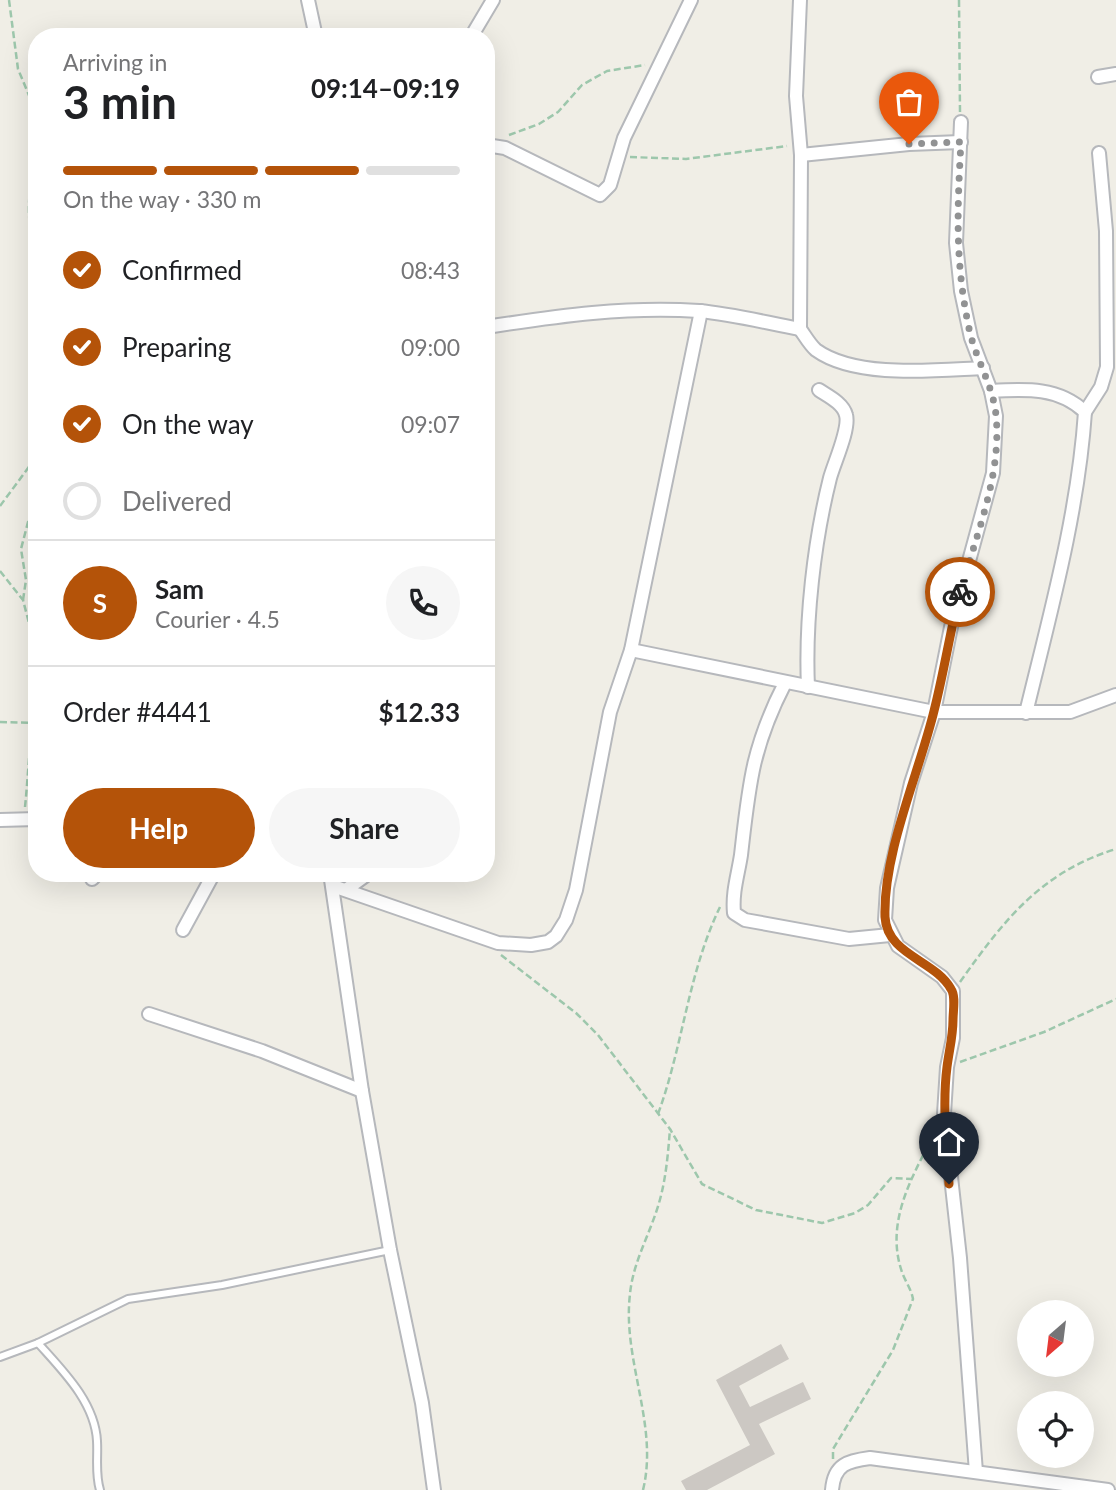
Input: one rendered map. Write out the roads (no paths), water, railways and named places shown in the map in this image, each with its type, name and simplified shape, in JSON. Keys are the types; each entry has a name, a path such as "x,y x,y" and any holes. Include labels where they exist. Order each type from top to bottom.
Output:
{"street":[{"path":"308,0 314,28"},
{"path":"476,28 493,0"},
{"path":"495,143 600,195 610,185 624,138 691,0"},
{"path":"800,0 796,96 800,150 800,329 814,349 834,360 854,365 887,369 983,368"},
{"path":"1098,77 1116,74"},
{"path":"961,122 956,243 961,291 971,338 991,391 996,416 993,473 951,626 934,712 911,783 887,888 885,920 898,946 942,977 953,991 953,1038 947,1066 946,1142 960,1258 976,1472"},
{"path":"800,150 961,142"},
{"path":"1026,713 1066,544 1083,446 1085,412 1101,387 1107,367 1106,231 1099,153"},
{"path":"495,326 582,312 701,312 800,329"},
{"path":"336,882 347,889 498,943 548,942 566,920 576,890 610,712 631,650 701,312"},
{"path":"991,391 1023,389 1059,394 1071,399 1085,412"},
{"path":"808,687 807,661 818,545 830,478 846,425 846,414 838,403 819,390"},
{"path":"631,650 934,712 1070,712 1116,695"},
{"path":"785,683 754,754 739,867 732,890 734,913 745,920 849,939 890,934"},
{"path":"0,820 28,820"},
{"path":"183,930 209,882"},
{"path":"331,882 362,1091 390,1250 422,1403 434,1490"},
{"path":"347,889 357,882"},
{"path":"149,1014 262,1051 362,1091"},
{"path":"832,1490 835,1472 845,1461 870,1458 1108,1490"}],"lane":[{"path":"0,1357 38,1343 128,1299 222,1285 390,1250"},
{"path":"38,1343 73,1383 91,1415 97,1440 95,1458 100,1490"}]}
